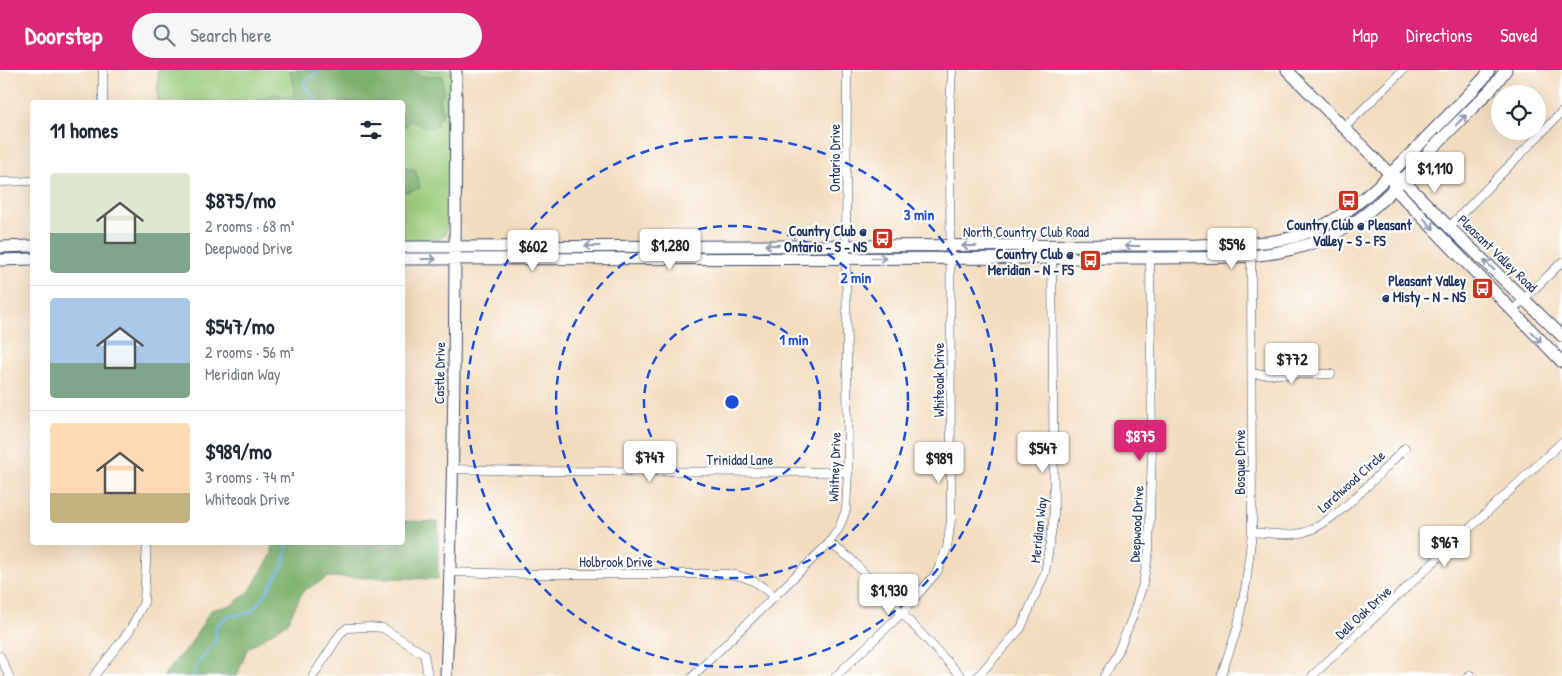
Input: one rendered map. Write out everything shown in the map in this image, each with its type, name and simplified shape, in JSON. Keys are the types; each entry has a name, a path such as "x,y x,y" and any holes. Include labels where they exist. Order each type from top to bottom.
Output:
{"main road":[{"name":"Castle Drive","path":"446,676 452,469 456,70"},
{"name":"Pleasant Valley Road","path":"1287,70 1390,174 1512,310 1562,362"},
{"name":"North Country Club Road","path":"405,259 642,258 846,252 950,246 1150,246 1251,243 1282,240 1310,232 1337,217 1363,198 1390,174 1486,77 1490,70"},
{"name":"North Country Club Road","path":"405,247 642,246 846,252 950,258 1251,256 1294,248 1327,238 1351,226 1371,212 1492,88 1506,70"},
{"name":"Pleasant Valley Road","path":"1399,184 1449,227 1562,336"},
{"path":"0,247 30,246"},
{"path":"642,246 642,258"},
{"path":"0,260 30,259"}],"street":[{"path":"103,70 103,100"},
{"name":"Ontario Drive","path":"846,252 848,70"},
{"name":"Whiteoak Drive","path":"836,676 902,613 937,572 949,539 951,520 950,107 952,70"},
{"path":"1344,128 1403,70"},
{"path":"1449,227 1562,112"},
{"path":"0,182 30,181"},
{"name":"Bosque Drive","path":"1221,676 1237,629 1246,584 1252,532 1251,243"},
{"name":"Meridian Way","path":"978,676 1021,628 1045,573 1054,515 1052,245"},
{"name":"Deepwood Drive","path":"1104,676 1118,654 1132,618 1143,584 1149,552 1152,448 1150,246"},
{"name":"Whitney Drive","path":"693,676 829,543 839,528 846,510 848,472 846,252"},
{"path":"1512,310 1562,262"},
{"path":"1252,374 1332,374"},
{"name":"Dell Oak Drive","path":"1312,676 1562,442"},
{"name":"Larchwood Circle","path":"1252,532 1286,534 1306,532 1326,522 1405,448"},
{"name":"Trinidad Lane","path":"452,469 848,472"},
{"path":"829,543 850,558 961,676"},
{"path":"94,676 130,630 144,602 147,545"},
{"name":"Holbrook Drive","path":"450,572 730,574 754,580 775,597"},
{"path":"313,676 341,633 347,628 369,627 383,628 424,654 428,676"},
{"path":"0,656 9,676"}],"green space":[{"path":"158,70 452,70 451,153 448,221 445,234 438,241 405,242 405,100 158,100"},
{"path":"290,70 411,70 424,76 443,76 443,93 439,100 443,112 441,118 437,120 437,126 430,128 410,119 405,126 405,100 262,100 272,94 291,97 294,94"},
{"path":"405,167 407,169 415,169 420,188 406,192"},
{"path":"405,521 438,522 438,579 328,577 303,591 287,623 247,649 237,676 163,676 188,648 211,610 232,605 249,592 272,554 272,545 405,545"}],"waterway":[{"path":"316,100 305,86 305,81 320,70"},
{"path":"194,676 195,668 216,640 216,626 228,616 250,613 263,598 283,565 288,545"}],"place":[{"name":"Country Club @ Pleasant Valley - S - FS","path":"1349,201"},
{"name":"Country Club @ Ontario - S - NS","path":"883,238"},
{"name":"Country Club @ Meridian - N - FS","path":"1090,261"},
{"name":"Pleasant Valley @ Misty - N - NS","path":"1482,288"}]}
